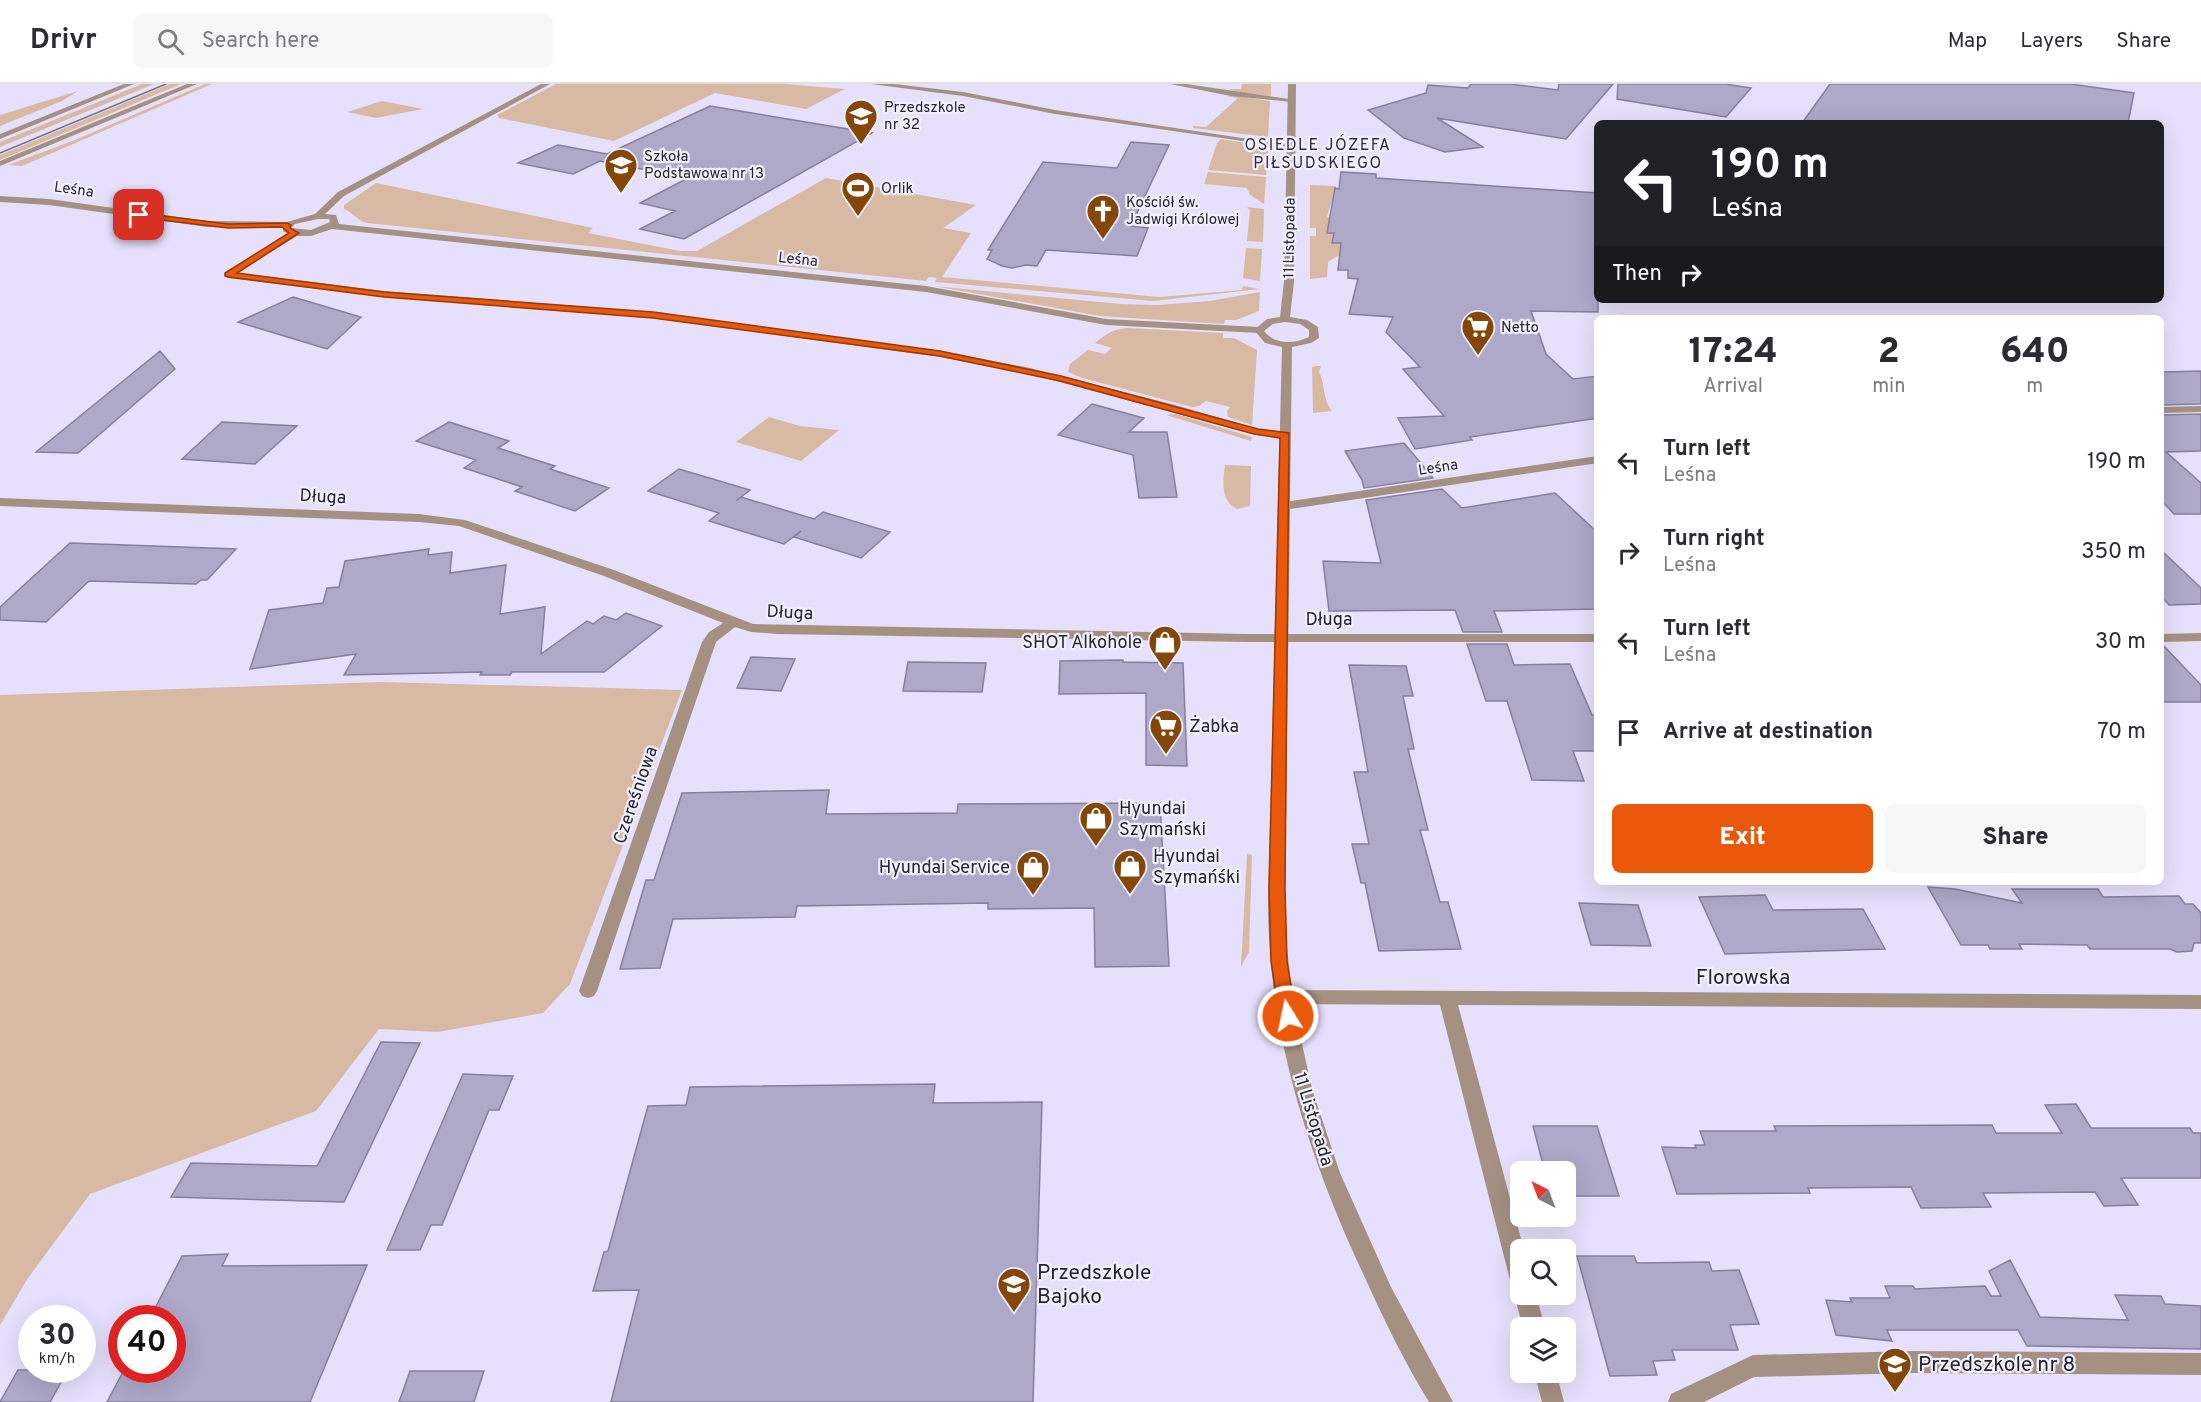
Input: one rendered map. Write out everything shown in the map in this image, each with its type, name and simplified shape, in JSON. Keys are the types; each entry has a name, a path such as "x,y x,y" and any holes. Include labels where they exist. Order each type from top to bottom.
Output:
{"street":[{"path":"0,137 130,84"},
{"path":"0,164 193,84"},
{"path":"318,216 332,201 351,189 546,84"},
{"path":"875,84 963,94 1067,114 1291,146"},
{"path":"1174,84 1231,94 1292,100"},
{"name":"11 Listopada","path":"1285,319 1289,282 1292,84"},
{"name":"Leśna","path":"0,198 49,202 207,224 287,225 300,219 318,216"},
{"path":"287,225 286,229 295,233 315,232 332,226 335,219 318,216"},
{"name":"Leśna","path":"332,226 926,289 1106,322 1259,330"},
{"path":"295,233 228,275 384,294 653,315 928,352 1030,371 1149,401 1257,432 1285,435"},
{"path":"1285,319 1310,325 1316,333 1307,342 1287,345 1264,338 1259,330 1270,321 1285,319"},
{"name":"11 Listopada","path":"1287,345 1277,916 1284,997 1299,1073 1311,1116 1350,1225 1405,1338 1443,1402"},
{"path":"2164,410 2201,409"},
{"name":"Leśna","path":"1284,506 1594,460"},
{"name":"Długa","path":"0,502 444,521 476,527 566,558 732,622 751,627 808,631 1594,638"},
{"name":"Czereśniowa","path":"588,992 709,642 714,635 732,622"},
{"path":"2164,638 2201,638"},
{"name":"Florowska","path":"1284,997 2201,1002"},
{"path":"1447,999 1510,1239"},
{"path":"1679,1402 1753,1366 1914,1362 2201,1364"},
{"path":"1548,1383 1553,1402"}],"shaded area":[{"path":"142,84 154,84 0,147 0,142"},
{"path":"170,84 181,84 0,160 0,155"},
{"path":"205,84 212,84 22,166 8,165 75,140"},
{"path":"556,84 784,84 845,89 806,109 715,93 614,141 499,118 497,115"},
{"path":"1242,84 1271,84 1271,96 1229,89 1241,89"},
{"path":"78,91 62,101 0,126 0,115"},
{"path":"1226,96 1270,101 1268,137 1193,128 1193,126 1206,127 1238,98"},
{"path":"382,101 423,109 376,118 347,112"},
{"path":"1221,139 1245,143 1243,145 1268,151 1266,175 1208,170 1217,143"},
{"path":"1208,172 1266,177 1264,204 1250,195 1247,188 1204,184"},
{"path":"826,178 976,205 943,228 971,233 942,277 1159,297 1242,290 1243,286 1260,289 1153,301 935,282 937,278 929,277 926,281 367,223 344,209 344,205 376,183 593,228 588,233 680,251 697,251"},
{"path":"1310,185 1336,186 1327,217 1337,218 1333,243 1343,244 1341,254 1328,262 1327,277 1310,279 1310,236 1316,236 1316,228 1310,228"},
{"path":"1247,207 1264,209 1263,242 1247,241 1250,210"},
{"path":"1246,248 1262,249 1260,281 1243,278"},
{"path":"934,286 1120,304 1158,305 1210,301 1260,292 1259,311 1236,320 1225,320 1224,324 1100,316"},
{"path":"1128,328 1223,333 1223,338 1234,338 1257,350 1252,425 1228,417 1227,411 1230,407 1206,401 1199,406 1192,407 1082,378 1068,372 1070,364 1088,350 1105,354 1112,348 1095,343 1103,337 1114,331"},
{"path":"1321,366 1319,372 1327,402 1332,411 1313,413 1312,367"},
{"path":"1176,414 1252,437 1251,441 1166,415"},
{"path":"769,417 800,426 839,430 801,461 736,442"},
{"path":"1225,465 1251,466 1250,506 1237,509 1228,501 1224,490"},
{"path":"382,682 682,690 570,984 543,1013 438,1032 379,1029 316,1111 90,1194 28,1278 0,1325 0,695"},
{"path":"1247,854 1252,855 1249,952 1241,967"}],"building":[{"path":"1471,84 1510,84 1558,90 1559,84 1613,84 1566,139 1437,118 1483,147 1445,152 1404,138 1368,110 1426,93 1428,85 1468,88"},
{"path":"1618,84 1725,84 1751,88 1726,117 1617,99"},
{"path":"1830,84 2071,84 2134,93 2129,120 1804,120"},
{"path":"710,106 872,133 684,239 640,229 675,211 640,203 688,178 600,161 573,174 518,163 558,145 607,154"},
{"path":"1131,142 1169,145 1131,226 1148,228 1137,256 1046,250 1037,266 1026,265 1012,268 987,259 992,250 988,250 1043,162 1117,168"},
{"path":"1341,172 1376,174 1376,178 1594,193 1594,303 1598,303 1598,312 1531,311 1546,354 1573,379 1594,376 1594,419 1470,437 1472,440 1415,449 1398,418 1444,416 1403,369 1420,367 1386,332 1393,317 1349,314 1358,279 1348,278 1348,270 1338,270 1341,243 1332,243 1334,233 1327,233 1335,188 1339,189"},
{"path":"293,297 361,317 327,349 238,322"},
{"path":"160,351 175,369 78,453 36,452"},
{"path":"2201,371 2201,404 2164,405 2164,372"},
{"path":"1092,404 1144,418 1129,432 1167,432 1177,497 1139,498 1133,455 1058,435"},
{"path":"2201,414 2201,451 2166,452 2201,483 2201,514 2174,514 2164,503 2164,415"},
{"path":"222,422 297,426 255,464 182,459"},
{"path":"449,422 509,441 498,448 555,466 550,469 609,488 575,511 515,491 522,487 464,468 476,460 416,441"},
{"path":"1404,443 1433,478 1364,488 1362,480 1345,451"},
{"path":"679,469 750,490 741,497 814,519 823,512 890,532 861,558 794,537 801,531 784,544 709,521 719,513 648,491"},
{"path":"1442,489 1462,508 1555,493 1594,529 1594,609 1494,611 1502,632 1463,632 1455,610 1329,611 1323,561 1381,563 1366,500"},
{"path":"70,543 236,549 207,580 201,580 196,584 89,581 46,622 0,620 0,607"},
{"path":"429,549 428,555 452,552 450,573 506,565 500,614 545,607 541,654 587,621 593,624 604,616 616,620 626,613 662,626 604,672 512,672 510,675 480,675 482,672 344,675 356,654 250,669 269,610 323,603 327,588 339,587 345,561"},
{"path":"2164,553 2201,588 2201,604 2169,605 2164,599"},
{"path":"1467,644 1507,644 1514,665 1570,664 1592,715 1594,715 1594,751 1573,751 1584,781 1532,780 1507,701 1486,701"},
{"path":"2164,646 2201,685 2201,702 2164,702"},
{"path":"751,657 795,659 781,691 737,688"},
{"path":"1123,660 1123,662 1183,663 1187,766 1146,765 1146,693 1059,694 1060,661"},
{"path":"908,662 986,663 982,692 903,691"},
{"path":"1349,665 1406,666 1413,696 1403,696 1414,749 1408,749 1428,830 1420,830 1440,902 1448,902 1461,949 1379,951 1365,883 1361,883 1352,844 1369,844 1354,772 1368,772"},
{"path":"829,790 826,814 957,813 958,804 1160,803 1169,966 1095,967 1094,908 988,909 988,903 797,906 795,917 673,919 660,968 620,969 646,880 654,880 682,793"},
{"path":"1928,887 1955,889 2022,903 2012,889 2098,889 2103,897 2179,896 2185,904 2193,904 2201,913 2201,943 2194,943 2192,951 2177,952 2170,949 2090,949 2087,945 2019,944 2022,949 1990,949 1988,945 1961,945"},
{"path":"1765,895 1773,910 1863,909 1885,949 1725,954 1699,897"},
{"path":"1579,903 1638,905 1651,946 1591,945"},
{"path":"381,1042 420,1043 344,1202 171,1197 191,1163 317,1166"},
{"path":"463,1074 513,1076 499,1110 489,1110 442,1225 431,1225 420,1250 387,1250"},
{"path":"935,1084 933,1103 1042,1102 1033,1402 611,1402 639,1290 593,1291 604,1252 608,1251 648,1106 686,1105 690,1087"},
{"path":"2076,1104 2091,1128 2190,1128 2193,1133 2201,1133 2201,1178 2121,1178 2138,1205 2104,1206 2095,1192 1983,1193 1991,1207 1921,1208 1911,1187 1808,1188 1810,1193 1677,1194 1662,1147 1696,1148 1695,1145 1705,1145 1700,1131 1776,1131 1774,1126 1992,1125 1996,1133 2062,1133 2045,1105"},
{"path":"1533,1126 1597,1126 1619,1196 1576,1196 1576,1161 1542,1161"},
{"path":"228,1254 222,1266 367,1265 310,1402 107,1402 117,1383 186,1383 186,1305 157,1305 182,1256"},
{"path":"1577,1256 1634,1256 1637,1263 1709,1262 1712,1271 1739,1270 1759,1324 1730,1325 1738,1350 1672,1350 1675,1360 1653,1361 1657,1375 1610,1376"},
{"path":"2010,1260 2040,1317 2128,1320 2115,1295 2161,1296 2165,1304 2201,1306 2201,1349 2027,1346 2018,1330 1887,1330 1892,1341 1836,1335 1826,1300 1852,1302 1850,1298 1890,1298 1885,1286 1913,1286 1915,1289 1985,1286 1991,1296 2001,1296 1989,1271"},
{"path":"18,1370 18,1383 61,1383 50,1402 0,1402"},
{"path":"410,1371 484,1371 474,1402 399,1402"}],"tram line":[{"path":"0,153 166,84"}],"place":[{"name":"Przedszkole nr 32","path":"861,145"},
{"name":"Szkoła Podstawowa nr 13","path":"621,194"},
{"name":"Orlik","path":"858,217"},
{"name":"Kościół św. Jadwigi Królowej","path":"1103,240"},
{"name":"Netto","path":"1478,356"},
{"name":"SHOT Alkohole","path":"1165,671"},
{"name":"Żabka","path":"1166,755"},
{"name":"Hyundai Szymański","path":"1096,847"},
{"name":"Hyundai Szymańśki","path":"1130,895"},
{"name":"Hyundai Service","path":"1033,896"},
{"name":"Przedszkole Bajoko","path":"1014,1313"},
{"name":"Przedszkole nr 8","path":"1895,1393"}],"district":[{"name":"OSIEDLE JÓZEFA PIŁSUDSKIEGO","path":"1318,153"}],"route":[{"path":"139,215 228,226 287,225 286,229 295,233 228,275 384,294 653,315 808,334 996,364 1171,407 1257,432 1285,435 1277,928 1279,961 1288,1016"}]}
